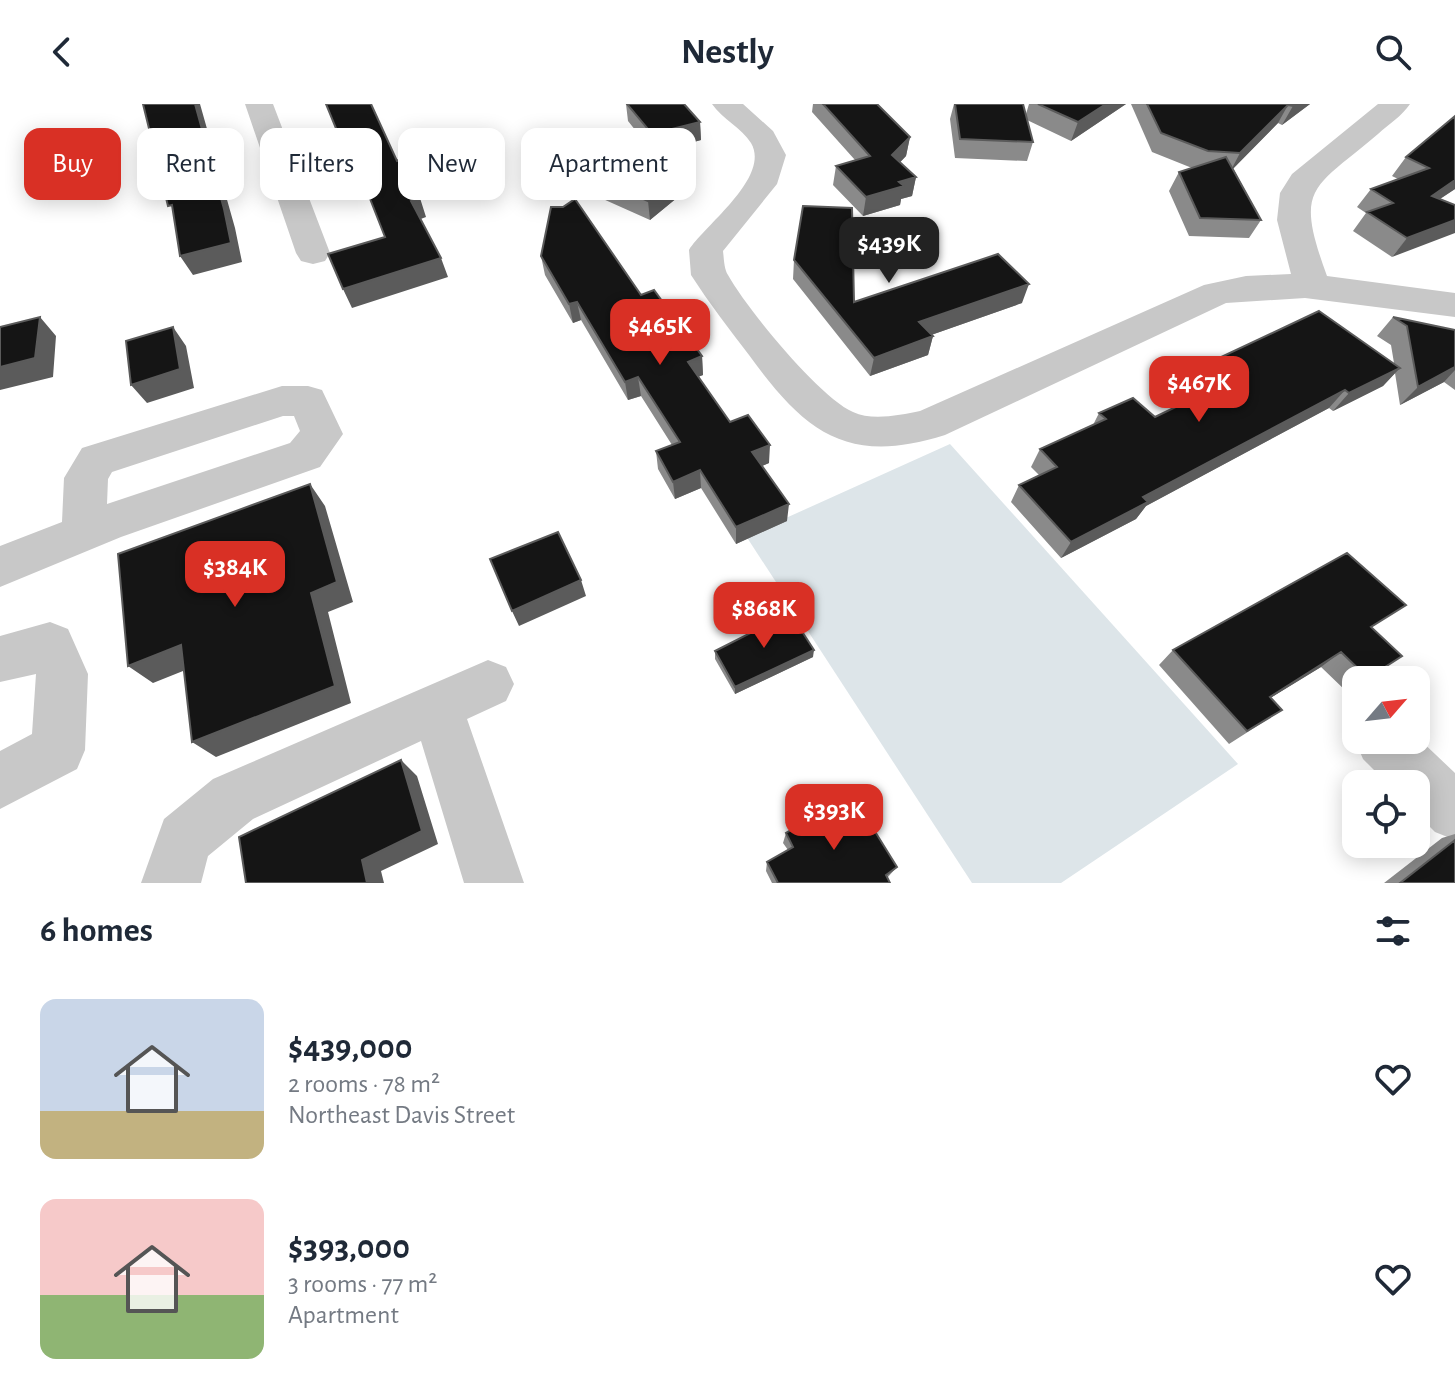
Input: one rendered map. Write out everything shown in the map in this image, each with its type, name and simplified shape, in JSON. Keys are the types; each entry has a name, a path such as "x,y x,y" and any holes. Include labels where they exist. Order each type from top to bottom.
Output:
{"street":[{"path":"259,104 313,253"},
{"path":"726,104 767,143 773,161 767,180 706,250 709,275 806,397 836,423 891,435 930,424 1217,293 1249,285 1313,287 1455,305"},
{"path":"1313,287 1290,210 1294,193 1303,181 1396,104"},
{"path":"0,567 84,532 305,455 322,434 308,401 282,401 97,460 86,478 84,532"},
{"path":"0,659 50,645 62,674 58,750 0,781"},
{"path":"178,861 233,799 488,684"},
{"path":"437,707 494,883"},
{"path":"1396,754 1455,812"}],"shaded area":[{"path":"950,444 1238,764 1061,883 972,883 746,536"}],"building":[{"path":"143,104 195,104 202,128 149,128"},
{"path":"326,104 371,104 382,128 336,128"},
{"path":"627,104 684,104 700,122 676,128 647,128"},
{"path":"823,104 877,104 910,137 892,155 916,177 899,182 904,186 866,197 836,166 870,156"},
{"path":"955,104 1023,104 1033,142 960,139"},
{"path":"1038,104 1106,104 1078,122"},
{"path":"1147,104 1296,104 1288,105 1240,153 1208,151 1161,133"},
{"path":"1455,116 1455,180 1432,196 1455,205 1455,220 1407,238 1367,212 1393,203 1371,189 1429,168 1406,157"},
{"path":"382,128 398,161 398,200 414,200 411,201 441,258 343,289 328,254 385,237 370,200 382,200"},
{"path":"1226,157 1261,220 1200,218 1179,172"},
{"path":"167,200 222,200 231,243 180,256 172,205 168,206"},
{"path":"576,200 641,295 654,290 702,356 688,362 730,422 748,415 770,445 752,452 789,504 736,527 700,470 673,482 656,451 680,442 638,377 625,382 577,302 569,304 541,256 551,207 563,207"},
{"path":"803,206 852,208 854,302 998,254 1029,284 919,322 933,336 874,358 794,260"},
{"path":"1319,311 1400,368 1349,393 1345,390 1143,497 1148,502 1071,542 1019,485 1057,467 1040,449 1106,419 1099,413 1133,398 1155,417 1240,376 1219,358"},
{"path":"40,317 35,358 0,367 0,327"},
{"path":"1393,317 1455,330 1455,367 1418,387 1407,326"},
{"path":"173,327 180,369 131,385 126,341"},
{"path":"310,484 337,582 311,593 335,686 192,742 181,645 128,666 118,554"},
{"path":"558,532 581,580 512,611 490,559"},
{"path":"1347,553 1406,605 1371,627 1402,656 1387,666 1356,666 1341,652 1270,697 1282,710 1247,731 1173,650"},
{"path":"790,613 814,650 735,687 715,651"},
{"path":"401,760 422,831 362,860 367,883 246,883 239,837"},
{"path":"835,805 844,819 861,809 897,867 886,875 890,883 778,883 767,862 793,847 786,833"},
{"path":"1455,840 1455,883 1400,883"}]}
